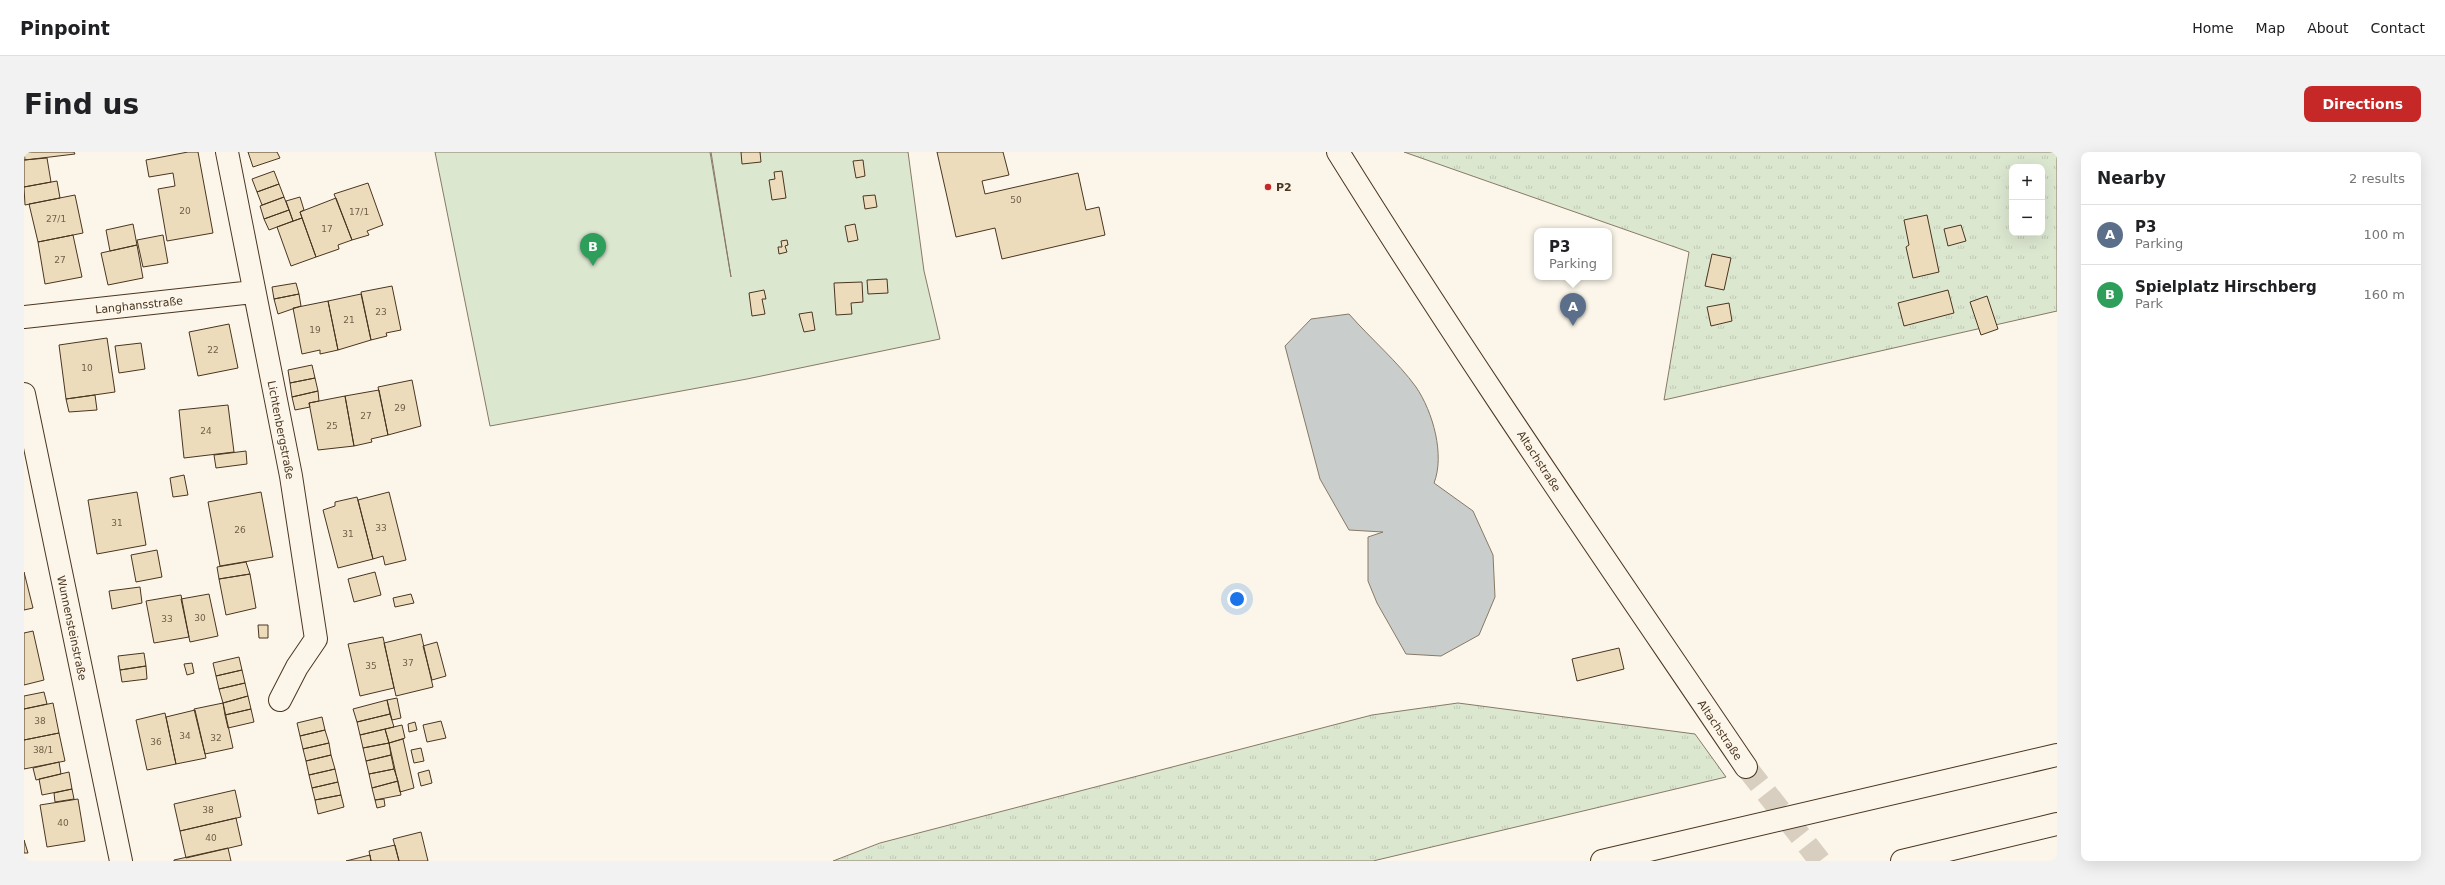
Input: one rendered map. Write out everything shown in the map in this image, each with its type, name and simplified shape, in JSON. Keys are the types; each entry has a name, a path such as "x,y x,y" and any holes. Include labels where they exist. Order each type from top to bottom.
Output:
{"main road":[{"name":"Lichtenbergstraße","path":"227,152 253,292 291,476 316,639 297,667 280,700"},
{"name":"Altachstraße","path":"1338,152 1391,237 1637,610 1746,767"},
{"name":"Langhansstraße","path":"24,317 253,292"},
{"name":"Wunnensteinstraße","path":"24,394 120,861"},
{"path":"1602,861 2057,755"},
{"path":"1902,861 2057,824"}],"green space":[{"path":"435,152 710,152 731,277 711,152 908,152 924,271 940,339 747,379 490,426"},
{"path":"1404,152 2057,152 2057,311 1664,400 1689,252"},
{"path":"1458,703 1695,734 1726,777 1373,861 833,861 880,843 1372,715"}],"shaded area":[{"path":"1349,314 1401,368 1422,397 1432,421 1438,447 1437,472 1434,483 1473,511 1493,555 1495,597 1479,635 1441,656 1406,654 1377,603 1368,581 1368,537 1383,532 1349,530 1320,479 1285,346 1311,319"}],"building":[{"path":"24,152 74,152 75,154 25,160"},
{"path":"188,152 198,152 213,233 167,241 158,189 175,186 173,173 149,177 146,160"},
{"path":"248,152 277,152 280,158 253,167"},
{"path":"741,152 760,152 761,162 742,164"},
{"path":"937,152 1003,152 1009,175 982,181 985,194 1078,173 1086,210 1099,207 1105,235 1002,259 995,228 956,237"},
{"path":"47,158 51,182 24,187 24,160"},
{"path":"863,160 865,176 856,178 853,161"},
{"path":"274,171 279,184 257,192 252,179"},
{"path":"782,171 786,198 772,200 769,180 775,179 774,172"},
{"path":"57,181 60,198 25,205 24,187"},
{"path":"368,183 383,225 367,231 369,235 352,240 334,194"},
{"path":"279,184 284,197 262,205 257,192"},
{"path":"75,195 83,233 38,242 29,204"},
{"path":"875,195 877,207 865,209 863,196"},
{"path":"284,197 289,210 264,219 260,206"},
{"path":"300,197 304,210 300,212 302,218 293,221 286,201"},
{"path":"336,198 352,240 338,245 339,249 316,257 300,212"},
{"path":"289,210 293,221 269,230 264,219"},
{"path":"1927,215 1939,272 1913,278 1906,247 1909,245 1904,220"},
{"path":"302,218 316,257 291,266 277,227"},
{"path":"133,224 137,245 110,251 106,230"},
{"path":"855,224 858,240 848,242 845,226"},
{"path":"1961,225 1966,241 1948,246 1944,229"},
{"path":"73,235 82,277 45,284 38,242"},
{"path":"163,235 168,263 143,267 137,240"},
{"path":"787,240 788,245 785,246 787,252 779,254 778,247 782,247 781,241"},
{"path":"137,245 143,278 108,285 101,253"},
{"path":"1712,254 1731,258 1724,290 1705,286"},
{"path":"887,279 888,293 868,294 867,280"},
{"path":"862,282 863,302 851,303 852,314 836,315 834,283"},
{"path":"296,283 299,294 274,299 272,287"},
{"path":"392,286 401,330 386,333 387,336 371,340 361,292"},
{"path":"764,290 766,299 762,299 765,314 752,316 749,293"},
{"path":"1948,290 1954,313 1904,326 1898,303"},
{"path":"299,294 301,306 278,314 274,299"},
{"path":"361,294 371,340 338,350 328,301"},
{"path":"1987,296 1998,329 1981,335 1970,302"},
{"path":"328,301 338,350 320,354 320,350 302,354 293,308"},
{"path":"1729,303 1732,321 1711,326 1707,307"},
{"path":"812,312 815,330 804,332 799,314"},
{"path":"229,324 238,368 198,376 189,332"},
{"path":"107,338 115,392 66,399 59,345"},
{"path":"141,343 145,369 119,373 115,346"},
{"path":"312,365 315,378 290,383 288,370"},
{"path":"315,378 318,391 292,397 290,383"},
{"path":"412,380 421,426 388,435 378,387"},
{"path":"379,390 388,435 371,439 372,442 354,446 345,396"},
{"path":"318,391 319,401 309,403 310,407 295,410 292,397"},
{"path":"95,395 97,410 69,412 66,399"},
{"path":"345,396 354,446 318,450 309,403"},
{"path":"228,405 234,452 184,458 179,410"},
{"path":"246,451 247,464 216,468 214,455"},
{"path":"184,475 188,495 173,497 170,478"},
{"path":"137,492 146,545 97,554 88,500"},
{"path":"261,492 273,557 220,566 208,502"},
{"path":"389,492 406,560 385,565 383,556 373,559 358,500"},
{"path":"357,497 373,559 338,568 323,510 335,506 335,502"},
{"path":"157,550 162,577 136,582 131,555"},
{"path":"246,562 250,574 219,579 217,567"},
{"path":"24,572 33,608 24,610"},
{"path":"375,572 381,595 354,602 348,579"},
{"path":"250,574 256,608 226,615 219,579"},
{"path":"140,587 142,603 112,609 109,591"},
{"path":"209,594 218,636 190,642 181,599"},
{"path":"411,594 414,603 395,607 393,598"},
{"path":"181,595 189,637 154,643 146,601"},
{"path":"258,625 268,625 268,638 259,638"},
{"path":"33,631 44,680 24,685 24,633"},
{"path":"421,634 433,687 396,696 384,643"},
{"path":"383,637 394,688 360,696 348,644"},
{"path":"437,642 446,676 432,680 423,646"},
{"path":"1619,648 1624,669 1577,681 1572,659"},
{"path":"144,653 146,666 120,670 118,656"},
{"path":"239,657 242,670 216,676 213,663"},
{"path":"192,663 194,673 187,675 184,664"},
{"path":"146,666 147,679 122,682 120,670"},
{"path":"242,670 245,683 219,689 216,676"},
{"path":"245,683 248,696 223,703 219,689"},
{"path":"44,692 47,704 24,709 24,696"},
{"path":"248,696 251,709 225,715 223,703"},
{"path":"397,698 401,718 392,720 387,700"},
{"path":"387,700 390,714 357,722 353,709"},
{"path":"53,703 59,733 24,740 24,709"},
{"path":"223,703 233,748 205,754 194,709"},
{"path":"251,709 254,722 228,728 225,715"},
{"path":"195,710 206,758 176,764 166,717"},
{"path":"165,713 176,764 147,770 136,720"},
{"path":"390,714 394,727 360,735 357,722"},
{"path":"322,717 325,730 300,736 297,723"},
{"path":"441,721 446,738 427,742 423,725"},
{"path":"415,722 417,730 409,732 408,724"},
{"path":"402,725 405,738 389,743 385,729"},
{"path":"385,729 389,743 363,748 360,735"},
{"path":"325,730 329,743 303,749 300,736"},
{"path":"59,733 65,761 24,769 24,740"},
{"path":"403,739 414,788 400,792 389,743"},
{"path":"329,743 331,755 306,761 303,749"},
{"path":"389,743 391,755 366,761 363,748"},
{"path":"421,748 424,761 414,763 411,750"},
{"path":"331,755 335,769 309,775 306,761"},
{"path":"391,755 394,769 369,774 366,761"},
{"path":"59,762 61,774 36,780 33,768"},
{"path":"335,769 338,782 312,788 309,775"},
{"path":"394,769 398,781 372,788 369,774"},
{"path":"429,770 432,783 421,786 418,773"},
{"path":"69,772 72,789 42,795 39,779"},
{"path":"398,781 401,795 375,800 372,788"},
{"path":"338,782 341,795 315,800 312,788"},
{"path":"72,789 74,799 55,802 54,793"},
{"path":"235,790 241,817 180,831 174,804"},
{"path":"341,795 344,807 318,814 315,800"},
{"path":"78,799 85,841 47,847 40,805"},
{"path":"384,799 385,806 377,808 375,800"},
{"path":"236,818 242,845 186,858 180,831"},
{"path":"421,832 428,861 399,861 393,839"},
{"path":"24,840 28,853 24,853"},
{"path":"395,845 399,861 371,861 369,851"},
{"path":"228,848 231,861 174,861 174,860"},
{"path":"370,855 371,861 346,861"}],"tunnel":[{"path":"1746,767 1820,861"}],"place":[{"name":"P2","path":"1268,187"},
{"name":"Spielplatz Hirschberg","path":"593,266"},
{"name":"P3","path":"1573,326"}]}
